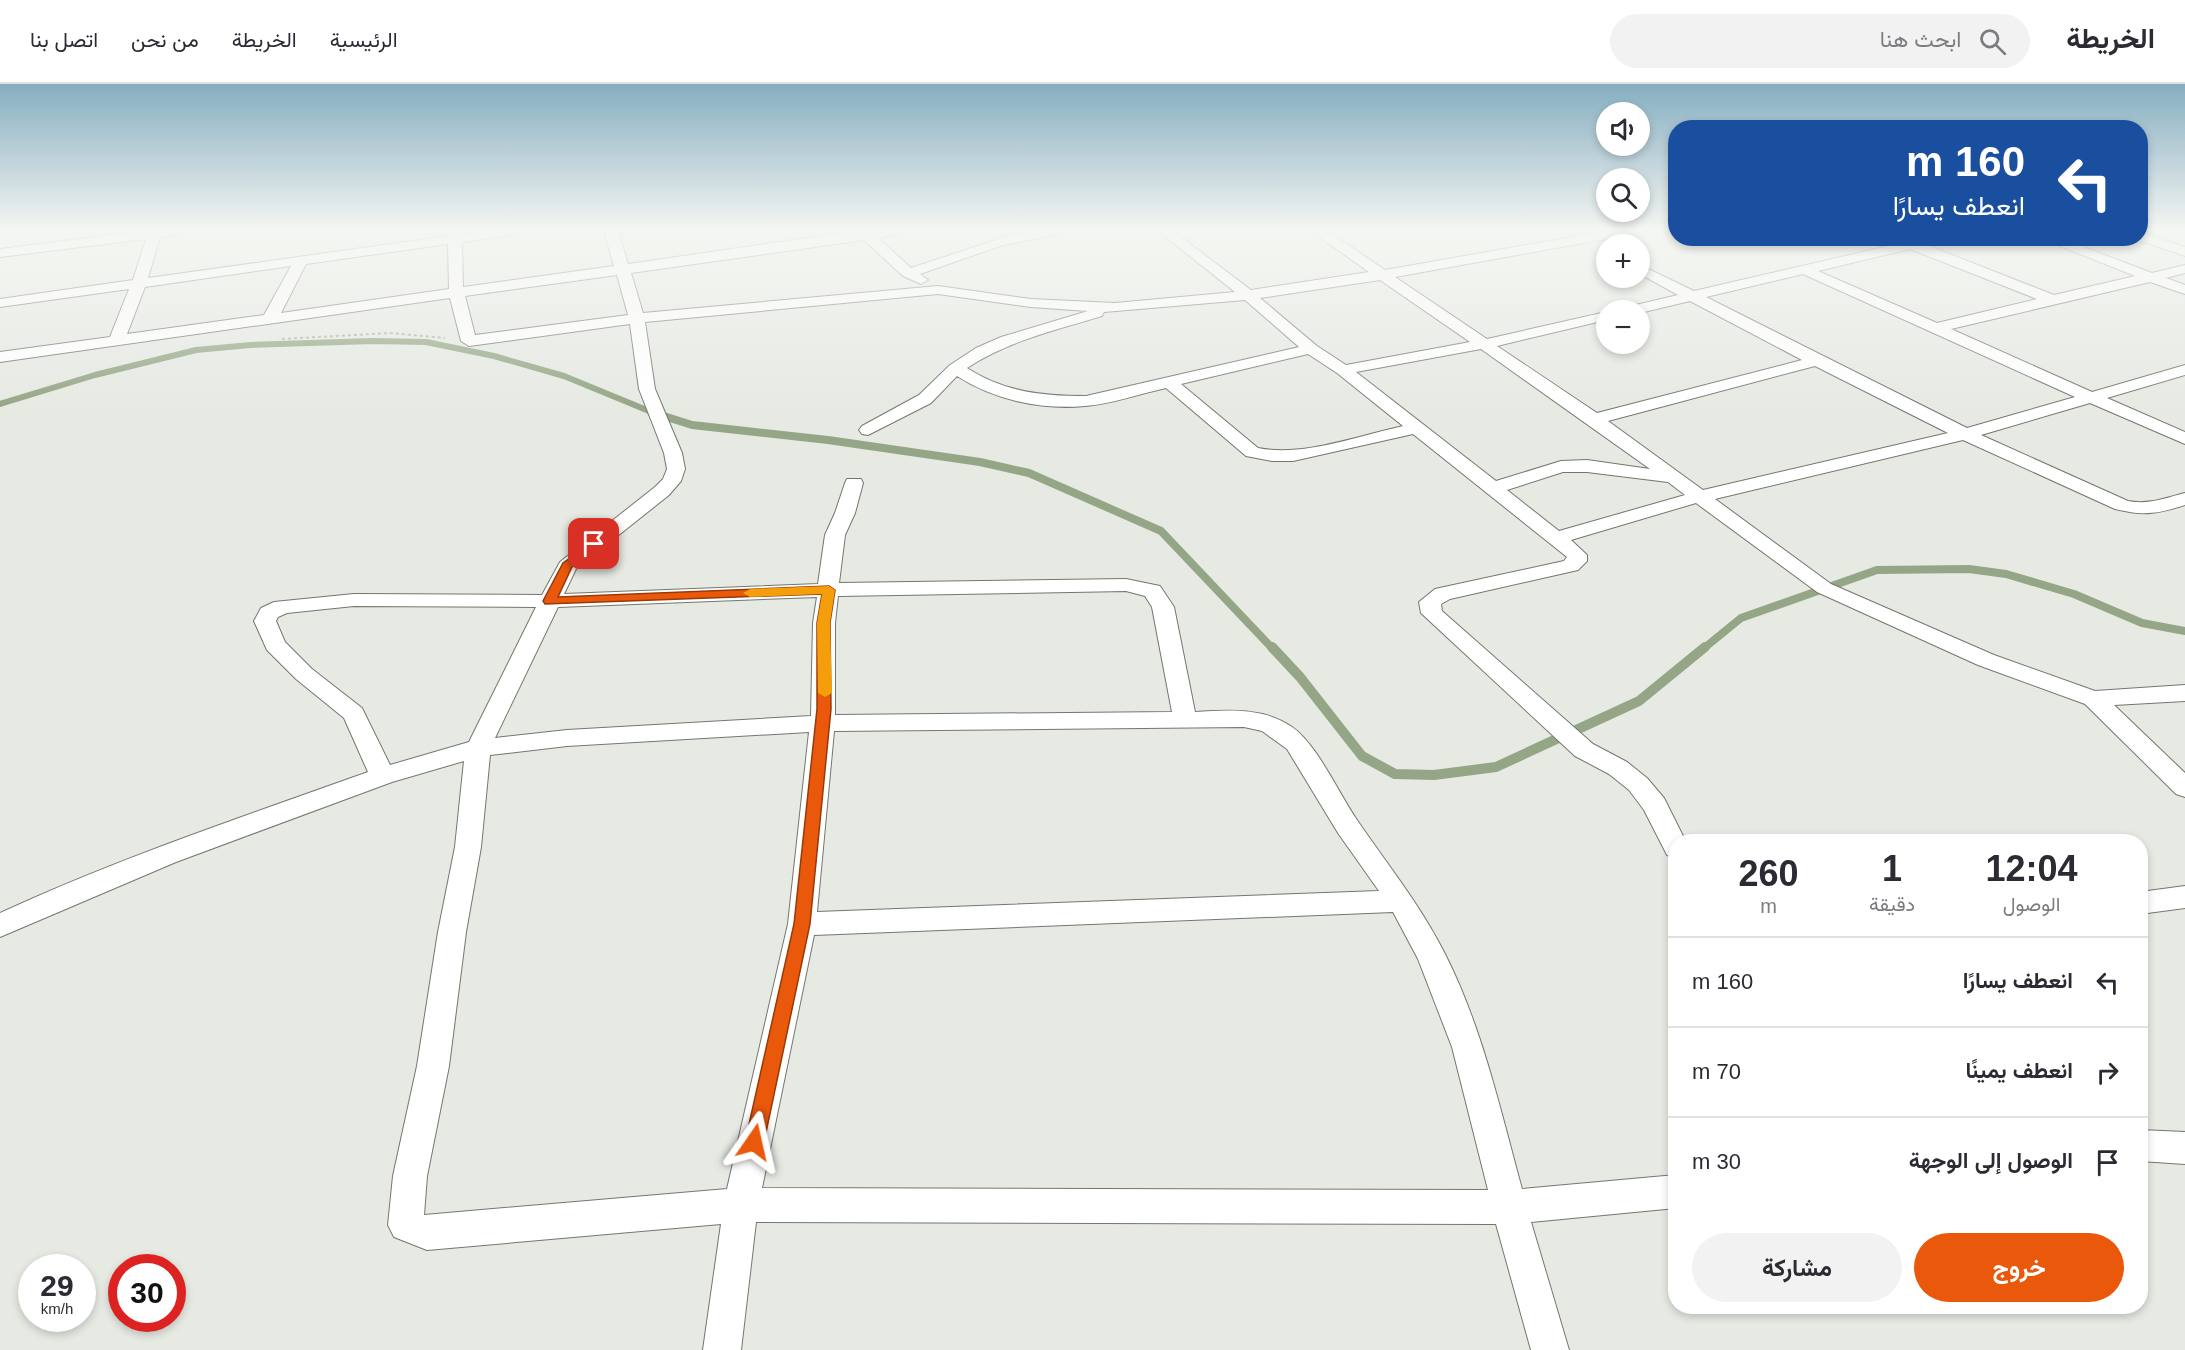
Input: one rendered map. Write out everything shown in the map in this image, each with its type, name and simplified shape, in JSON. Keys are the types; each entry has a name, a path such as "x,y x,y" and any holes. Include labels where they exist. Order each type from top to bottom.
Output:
{"street":[{"path":"0,303 90,290"},
{"path":"117,339 136,290"},
{"path":"271,317 285,290"},
{"path":"0,357 463,290"},
{"path":"628,290 637,318 647,388 673,453 676,469 672,481 662,491 567,566 478,748 468,847 452,932 433,1066 410,1176 406,1226 427,1233 741,1205 1509,1207 1668,1192"},
{"path":"456,291 469,341 637,318 937,290"},
{"path":"939,290 1031,303 1114,308 1281,290"},
{"path":"1242,290 1311,349 1343,370 1577,555 1577,561 1570,566 1443,594 1430,602 1432,613 1584,750 1618,768 1638,784 1655,805 1669,834"},
{"path":"1404,290 1594,419 1824,588 1986,660 2093,699 2185,693"},
{"path":"1679,290 1965,434 2122,506 2140,509 2156,508 2184,499"},
{"path":"1650,306 1721,290"},
{"path":"1850,290 2185,439"},
{"path":"2027,290 2052,300"},
{"path":"1935,327 2097,290"},
{"path":"868,430 925,399 956,368 982,351 1007,340 1114,308"},
{"path":"1343,370 1484,344 1596,318"},
{"path":"956,368 996,392 1059,402 1086,401 1311,349"},
{"path":"1594,419 1817,361"},
{"path":"1555,539 1665,505 1704,498 1965,434 2185,370"},
{"path":"1169,381 1252,452 1272,456 1293,456 1417,428"},
{"path":"1491,489 1561,467 1613,469 1672,478"},
{"path":"722,1350 741,1205 802,924 823,723 824,623 835,536 854,483"},
{"path":"383,776 354,714 304,674 275,645 266,621 269,613 282,607 354,600 550,601 829,590 1126,585 1152,591 1163,607 1185,720"},
{"path":"2093,699 2185,788"},
{"path":"0,926 51,902 166,855 383,776 478,748 579,737 823,723 1256,719 1272,724 1296,743 1347,826 1401,901 1432,957 1468,1047 1509,1207 1550,1350"},
{"path":"2148,903 2185,897"},
{"path":"802,924 1401,901"},
{"path":"2148,1146 2185,1148"}],"path":[{"path":"280,339 390,333 469,341"}],"waterway":[{"path":"0,404 95,375 196,350 250,345 373,341 426,342 494,356 564,376 653,413"},
{"path":"653,413 692,425 828,440 980,462 1029,473 1161,531 1273,649"},
{"path":"1703,649 1741,618 1877,570 1969,569 2006,574 2074,594 2142,623 2185,631"},
{"path":"1272,647 1300,677 1362,756 1395,774 1434,775 1496,767 1639,701 1705,647"}],"slow traffic":[{"path":"750,593 829,590 824,623 825,693"}],"route":[{"path":"594,544 567,566 550,601 829,590 824,623 824,709 802,924 754,1142"}]}
